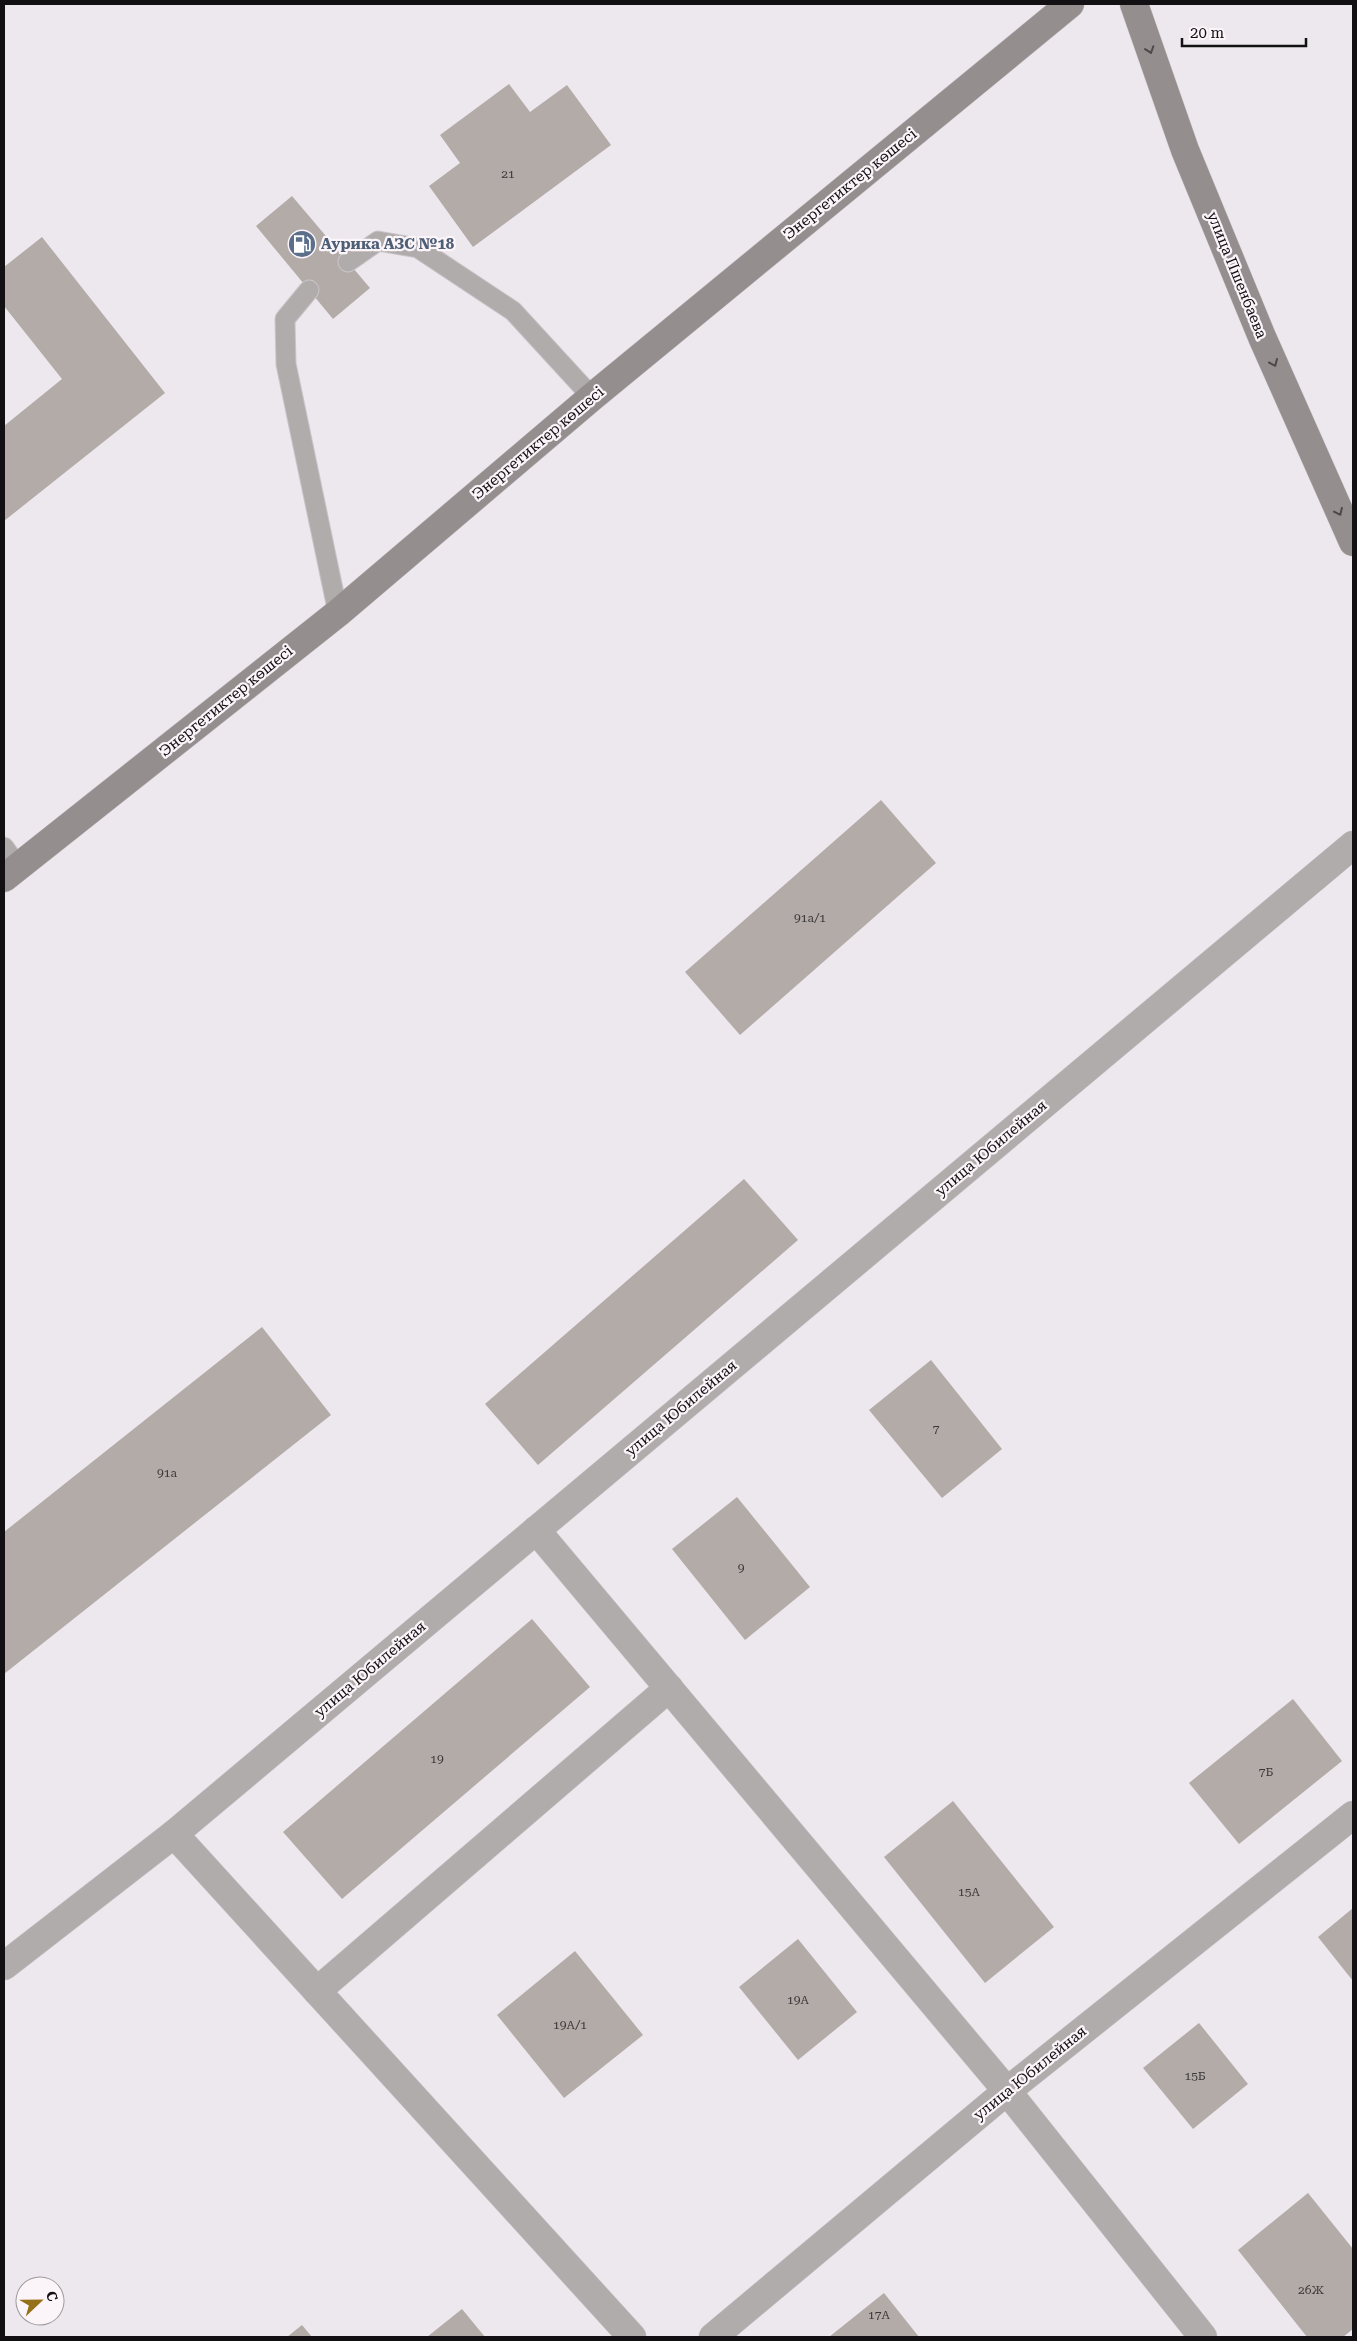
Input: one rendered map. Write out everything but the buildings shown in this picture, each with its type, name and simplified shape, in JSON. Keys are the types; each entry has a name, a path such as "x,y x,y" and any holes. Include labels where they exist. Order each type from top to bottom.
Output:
{"main road":[{"name":"Энергетиктер көшесі","path":"9,864 338,612 592,397 1070,4"},
{"name":"улица Пшенбаева","path":"1134,4 1185,150 1262,337 1353,542"}],"street":[{"name":"улица Юбилейная","path":"4,1966 174,1834 1353,846"},
{"path":"536,1530 1007,2091 1203,2337"},
{"path":"317,1991 669,1688"},
{"name":"улица Юбилейная","path":"713,2337 1007,2091 1353,1815"},
{"path":"174,1834 632,2337"}],"lane":[{"path":"348,262 378,241 418,248 513,311 592,397"},
{"path":"309,290 285,318 286,364 338,612"}],"place":[{"name":"Аурика АЗС №18","path":"302,244"}]}
